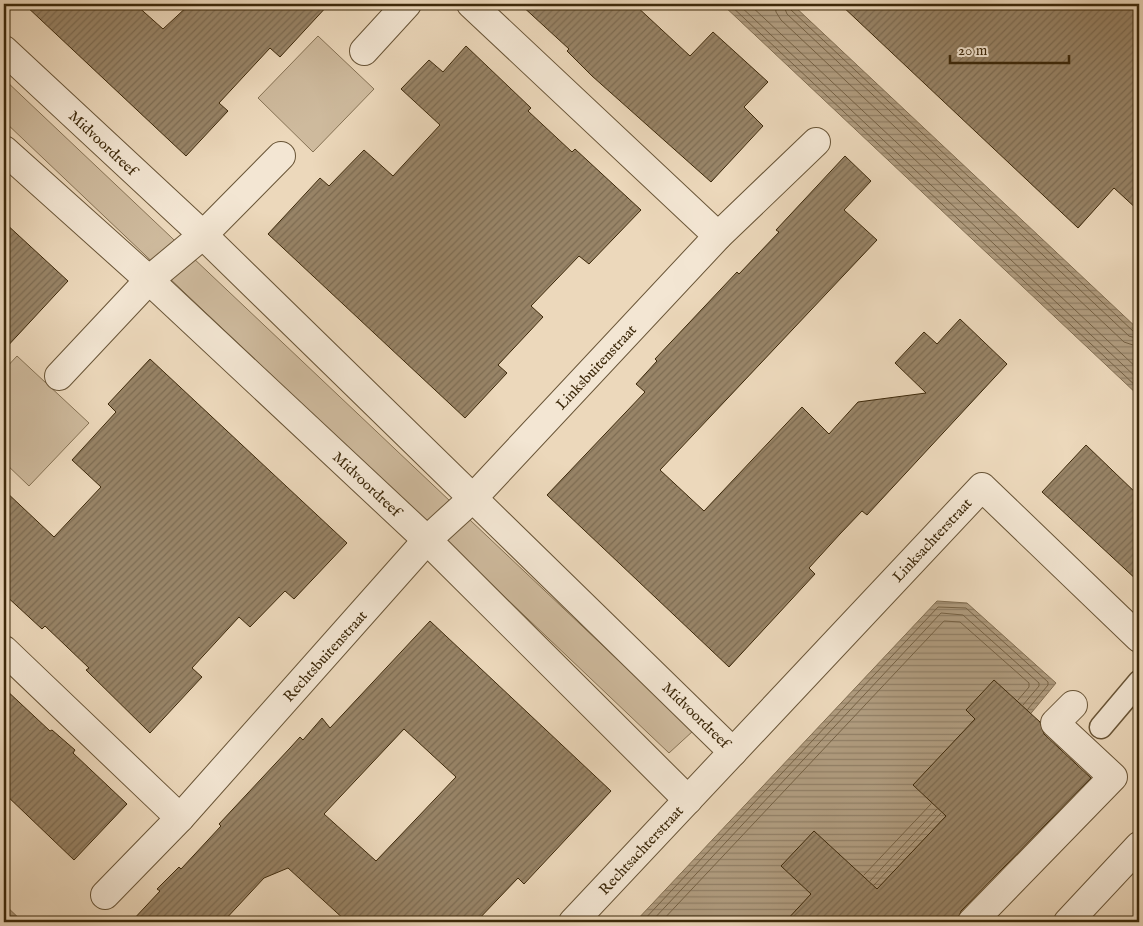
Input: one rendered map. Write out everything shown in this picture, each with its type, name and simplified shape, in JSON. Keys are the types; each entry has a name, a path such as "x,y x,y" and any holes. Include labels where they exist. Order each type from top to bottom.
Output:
{"street":[{"path":"364,51 407,4"},
{"path":"471,4 718,236"},
{"name":"Midvoordreef","path":"4,50 203,235 734,752 688,800 427,540 150,280 4,150"},
{"name":"Linksbuitenstraat","path":"473,498 718,236 816,142"},
{"path":"59,376 150,280 203,235 281,156"},
{"name":"Linksachterstraat","path":"734,752 982,487 1139,638"},
{"name":"Rechtsbuitenstraat","path":"105,895 180,818 427,540 473,498"},
{"path":"4,650 180,818"},
{"path":"972,922 1113,777 1055,723 1073,705"},
{"name":"Rechtsachterstraat","path":"573,922 688,800"},
{"path":"1068,922 1139,846"}],"lane":[{"path":"1101,727 1139,682"}],"shaded area":[{"path":"318,36 374,89 313,152 258,98"},
{"path":"4,79 693,731 669,753 4,121"},
{"path":"17,356 89,423 29,486 4,462 4,370"}],"water":[{"path":"722,4 792,4 1139,330 1139,396"},
{"path":"937,601 967,603 1056,683 946,816 846,922 635,922"},
{"path":"4,904 23,922 4,922"}],"building":[{"path":"24,4 135,4 163,29 190,4 329,4 280,57 270,48 219,103 228,111 186,156"},
{"path":"520,4 634,4 690,56 713,32 768,82 744,107 763,126 711,182 592,76 567,51 569,49"},
{"path":"840,4 1139,4 1139,211 1114,188 1078,228"},
{"path":"466,46 531,108 528,111 572,152 575,149 641,210 589,264 579,256 531,306 543,317 498,365 507,373 465,418 268,234 320,178 329,186 364,150 393,176 440,125 401,89 429,60 443,72"},
{"path":"845,156 871,181 844,210 877,240 660,470 704,511 802,407 829,434 858,402 926,393 895,363 924,332 937,344 960,319 1007,364 867,515 862,511 840,534 809,568 815,574 729,667 547,495 645,392 636,384 657,361 655,359 737,272 739,274 779,232 776,230"},
{"path":"4,222 68,281 4,350"},
{"path":"150,359 347,543 294,599 285,591 250,627 239,617 192,668 202,677 150,733 86,670 89,668 45,626 42,629 4,594 4,490 54,537 101,487 72,460 116,412 108,404"},
{"path":"1086,445 1139,496 1139,582 1042,492"},
{"path":"430,621 611,791 524,884 518,878 476,922 347,922 288,868 264,878 223,922 131,922 160,891 157,889 179,867 181,869 221,826 219,824 300,737 303,740 322,718 330,728","holes":["404,729 456,777 376,861 324,814"]},
{"path":"994,680 1040,722 1044,734 1091,778 961,911 957,922 785,922 811,894 781,866 814,831 877,889 946,816 913,785 975,719 966,710"},
{"path":"4,688 50,731 52,730 75,750 73,753 127,804 74,860 4,793"}]}
